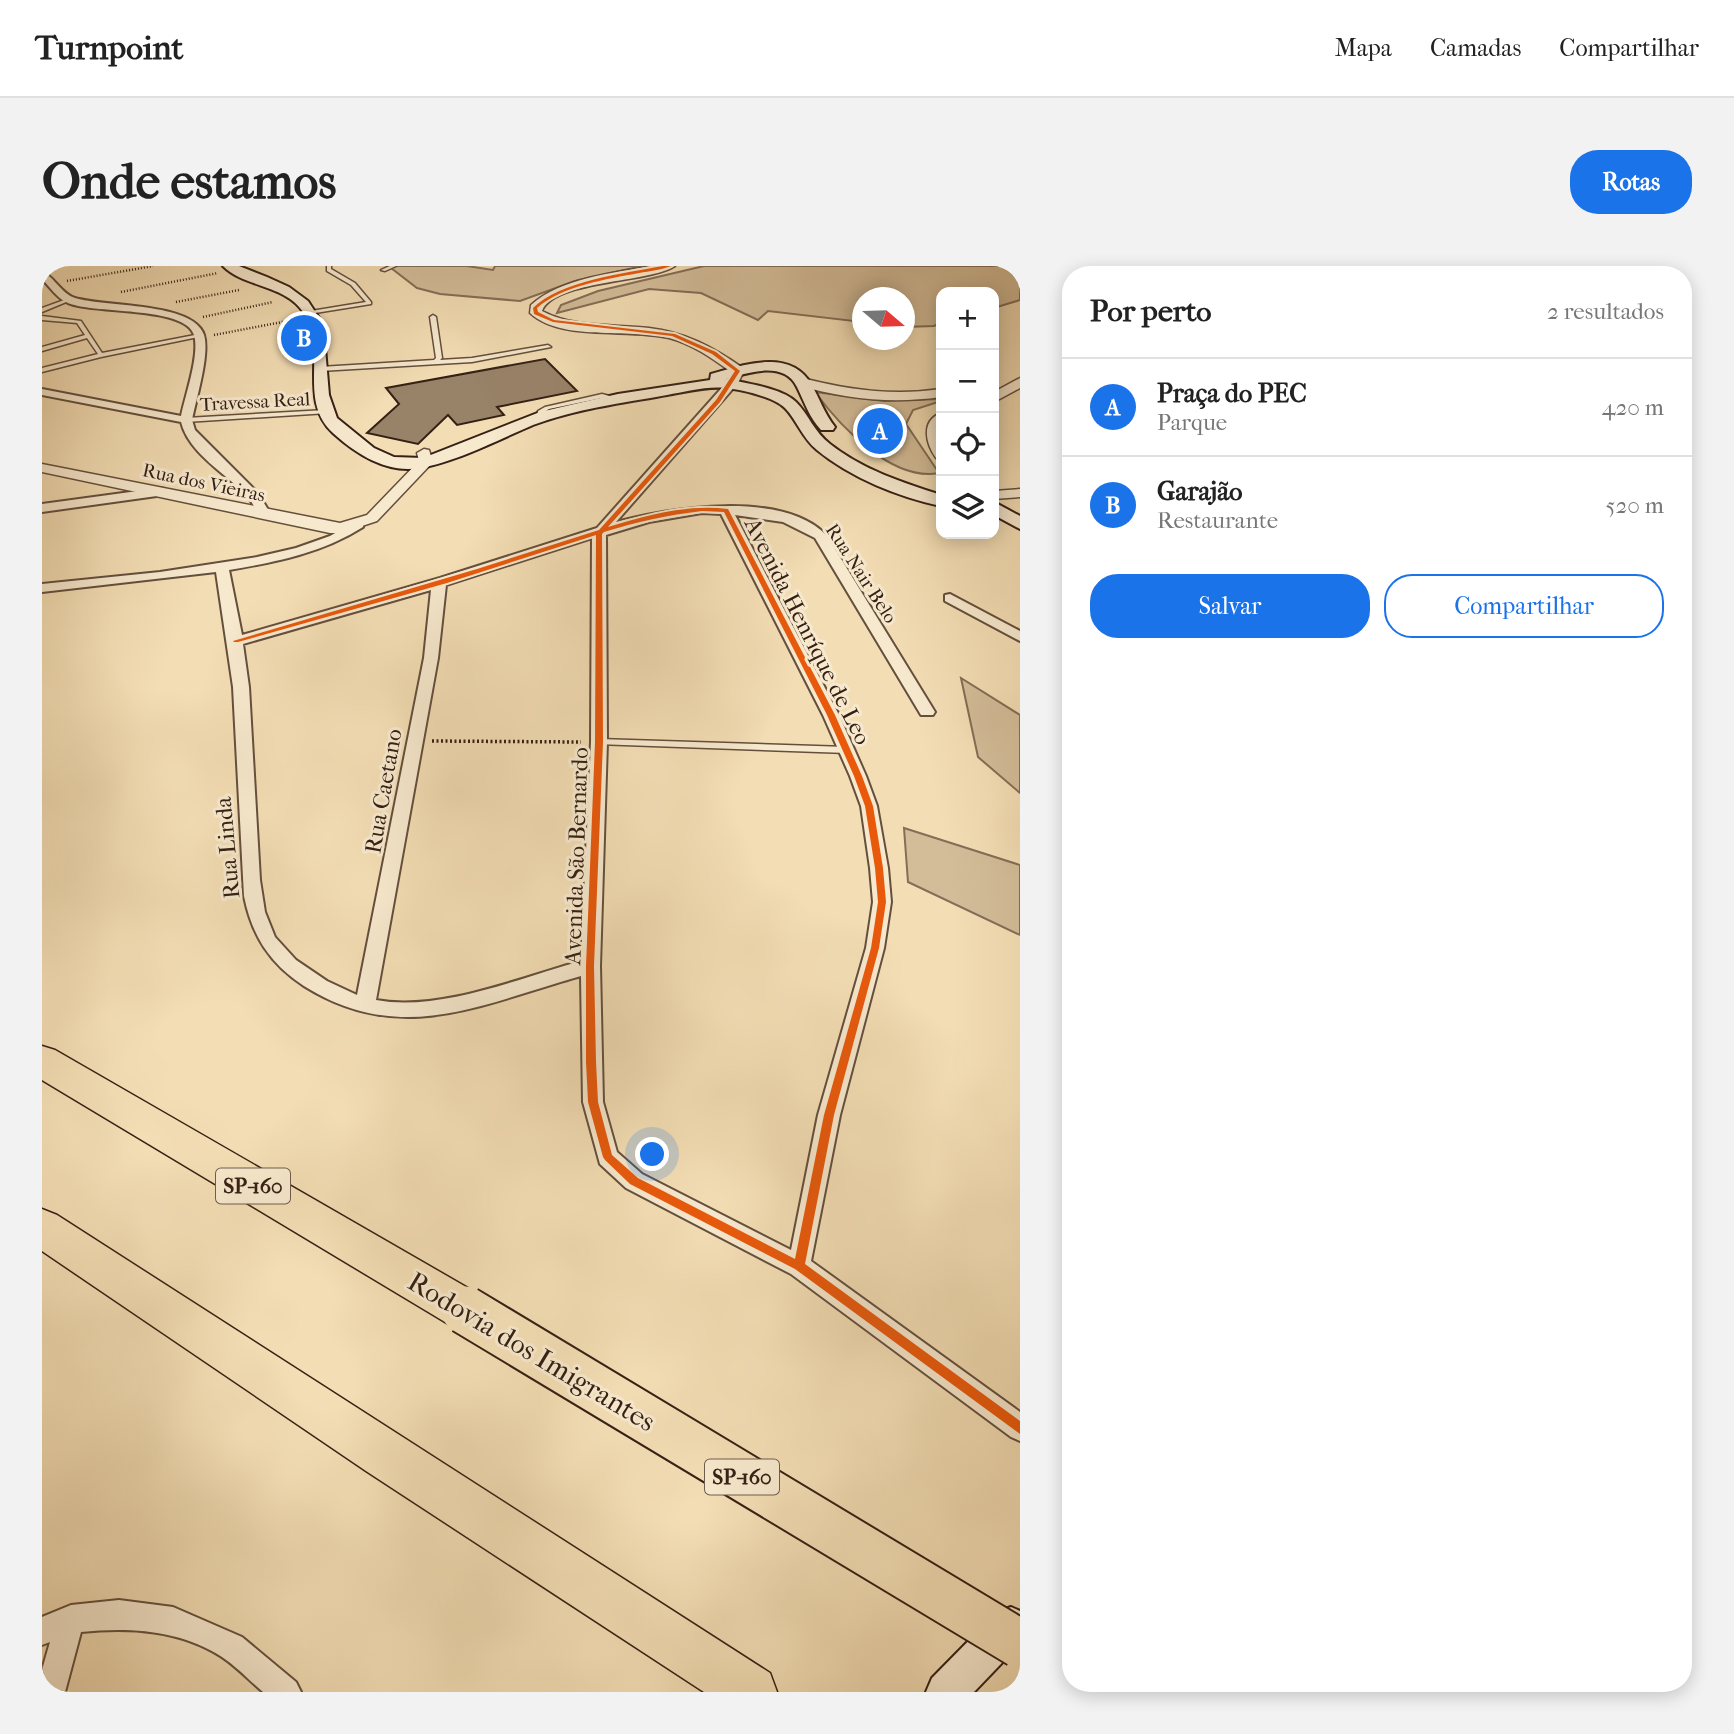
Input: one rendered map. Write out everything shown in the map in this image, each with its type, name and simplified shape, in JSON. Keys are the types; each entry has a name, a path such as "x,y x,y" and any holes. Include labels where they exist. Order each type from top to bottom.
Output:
{"highway":[{"name":"Rodovia dos Imigrantes","path":"42,1061 465,1310 1020,1644"},
{"path":"42,1228 383,1454 751,1692"}],"main road":[{"path":"233,268 272,283 298,297 312,315 318,331 326,412 376,445 417,458 475,442 540,417 618,399 735,378 772,367 791,372 802,382 810,407 822,422 849,445 888,467 936,483"},
{"path":"735,378 790,404 801,424 822,446 860,471 936,499"},
{"path":"889,483 936,493"},
{"path":"999,510 1020,524"},
{"path":"999,523 1020,531"},
{"path":"946,1692 1020,1617"}],"street":[{"path":"599,534 735,378 714,353 673,335 553,321 536,313 535,308 549,296 669,266"},
{"path":"42,274 74,300 187,320 195,327 200,336 200,356 186,419 189,430 197,442 254,496 264,513"},
{"path":"802,382 825,389 860,394 897,397 936,393"},
{"path":"42,392 186,419"},
{"path":"936,423 932,435 936,443"},
{"path":"42,588 222,568 320,545 349,533 358,524 382,511 394,495 398,474 417,458"},
{"name":"Rua dos Vieiras","path":"42,468 264,513 321,528 341,528 358,524"},
{"path":"42,508 160,492"},
{"path":"999,495 1020,493"},
{"name":"Avenida Henríque de Leo","path":"236,641 439,583 644,520 689,510 726,510 847,750 869,806 876,840 882,902 875,948 829,1115 799,1266"},
{"name":"Rua Nair Belo","path":"726,510 788,519 820,536 927,712"},
{"name":"Avenida São Bernardo","path":"599,534 599,742 590,966 593,1102 608,1157 634,1181 799,1266 1020,1428"},
{"name":"Rua Linda","path":"222,568 236,641 253,893 261,924 278,955 324,989 365,1006 413,1012 438,1009 590,966"},
{"name":"Rua Caetano","path":"365,1006 431,658 439,583"},
{"path":"950,598 1020,636"},
{"path":"42,1631 71,1619 119,1614 173,1621 232,1647 286,1692"},
{"path":"50,1692 71,1619"}],"lane":[{"path":"312,315 369,303 353,284 329,270 328,266"},
{"path":"383,268 394,266"},
{"path":"42,310 74,300"},
{"path":"42,317 79,322 101,355"},
{"path":"433,317 439,358 436,362"},
{"path":"42,349 87,336"},
{"path":"42,370 101,355 200,336"},
{"path":"320,369 472,360 548,347"},
{"name":"Travessa Real","path":"186,419 326,412"},
{"path":"599,742 847,750"}],"path":[{"path":"52,284 153,266"},
{"path":"74,300 233,268"},
{"path":"137,310 272,283"},
{"path":"187,320 298,297"},
{"path":"200,336 256,329 312,315"},
{"path":"416,741 599,742"}],"shaded area":[{"path":"467,266 493,270 495,266 642,266 575,281 520,301 440,294 417,288 391,268"},
{"path":"704,266 1020,266 1020,300 999,306 999,287 936,287 934,326 915,327 915,287 852,287 852,321 768,311 758,320 701,293 649,289 557,313 561,305 598,291"},
{"path":"815,392 885,401 936,399 936,403 913,410 906,424 936,469 936,473 903,469 886,460 869,449 838,420"},
{"path":"961,678 1020,715 1020,793 978,757"},
{"path":"904,828 1020,865 1020,935 908,882"}],"building":[{"path":"545,359 577,391 497,407 504,415 457,425 448,415 418,444 367,433 399,404 386,388"}],"cycle path":[{"path":"669,266 576,287 544,300 535,308 536,313 553,321 673,335 714,353 738,371 718,401 599,534 599,742 590,966 591,1062 593,1102 608,1157 634,1181 799,1266 1020,1428"},
{"path":"236,641 445,581 648,518 702,509 726,510 831,715 858,776 869,806 879,868 882,902 875,948 829,1115 799,1266"}],"place":[{"name":"Garajão","path":"304,338"},
{"name":"Praça do PEC","path":"880,431"}]}
